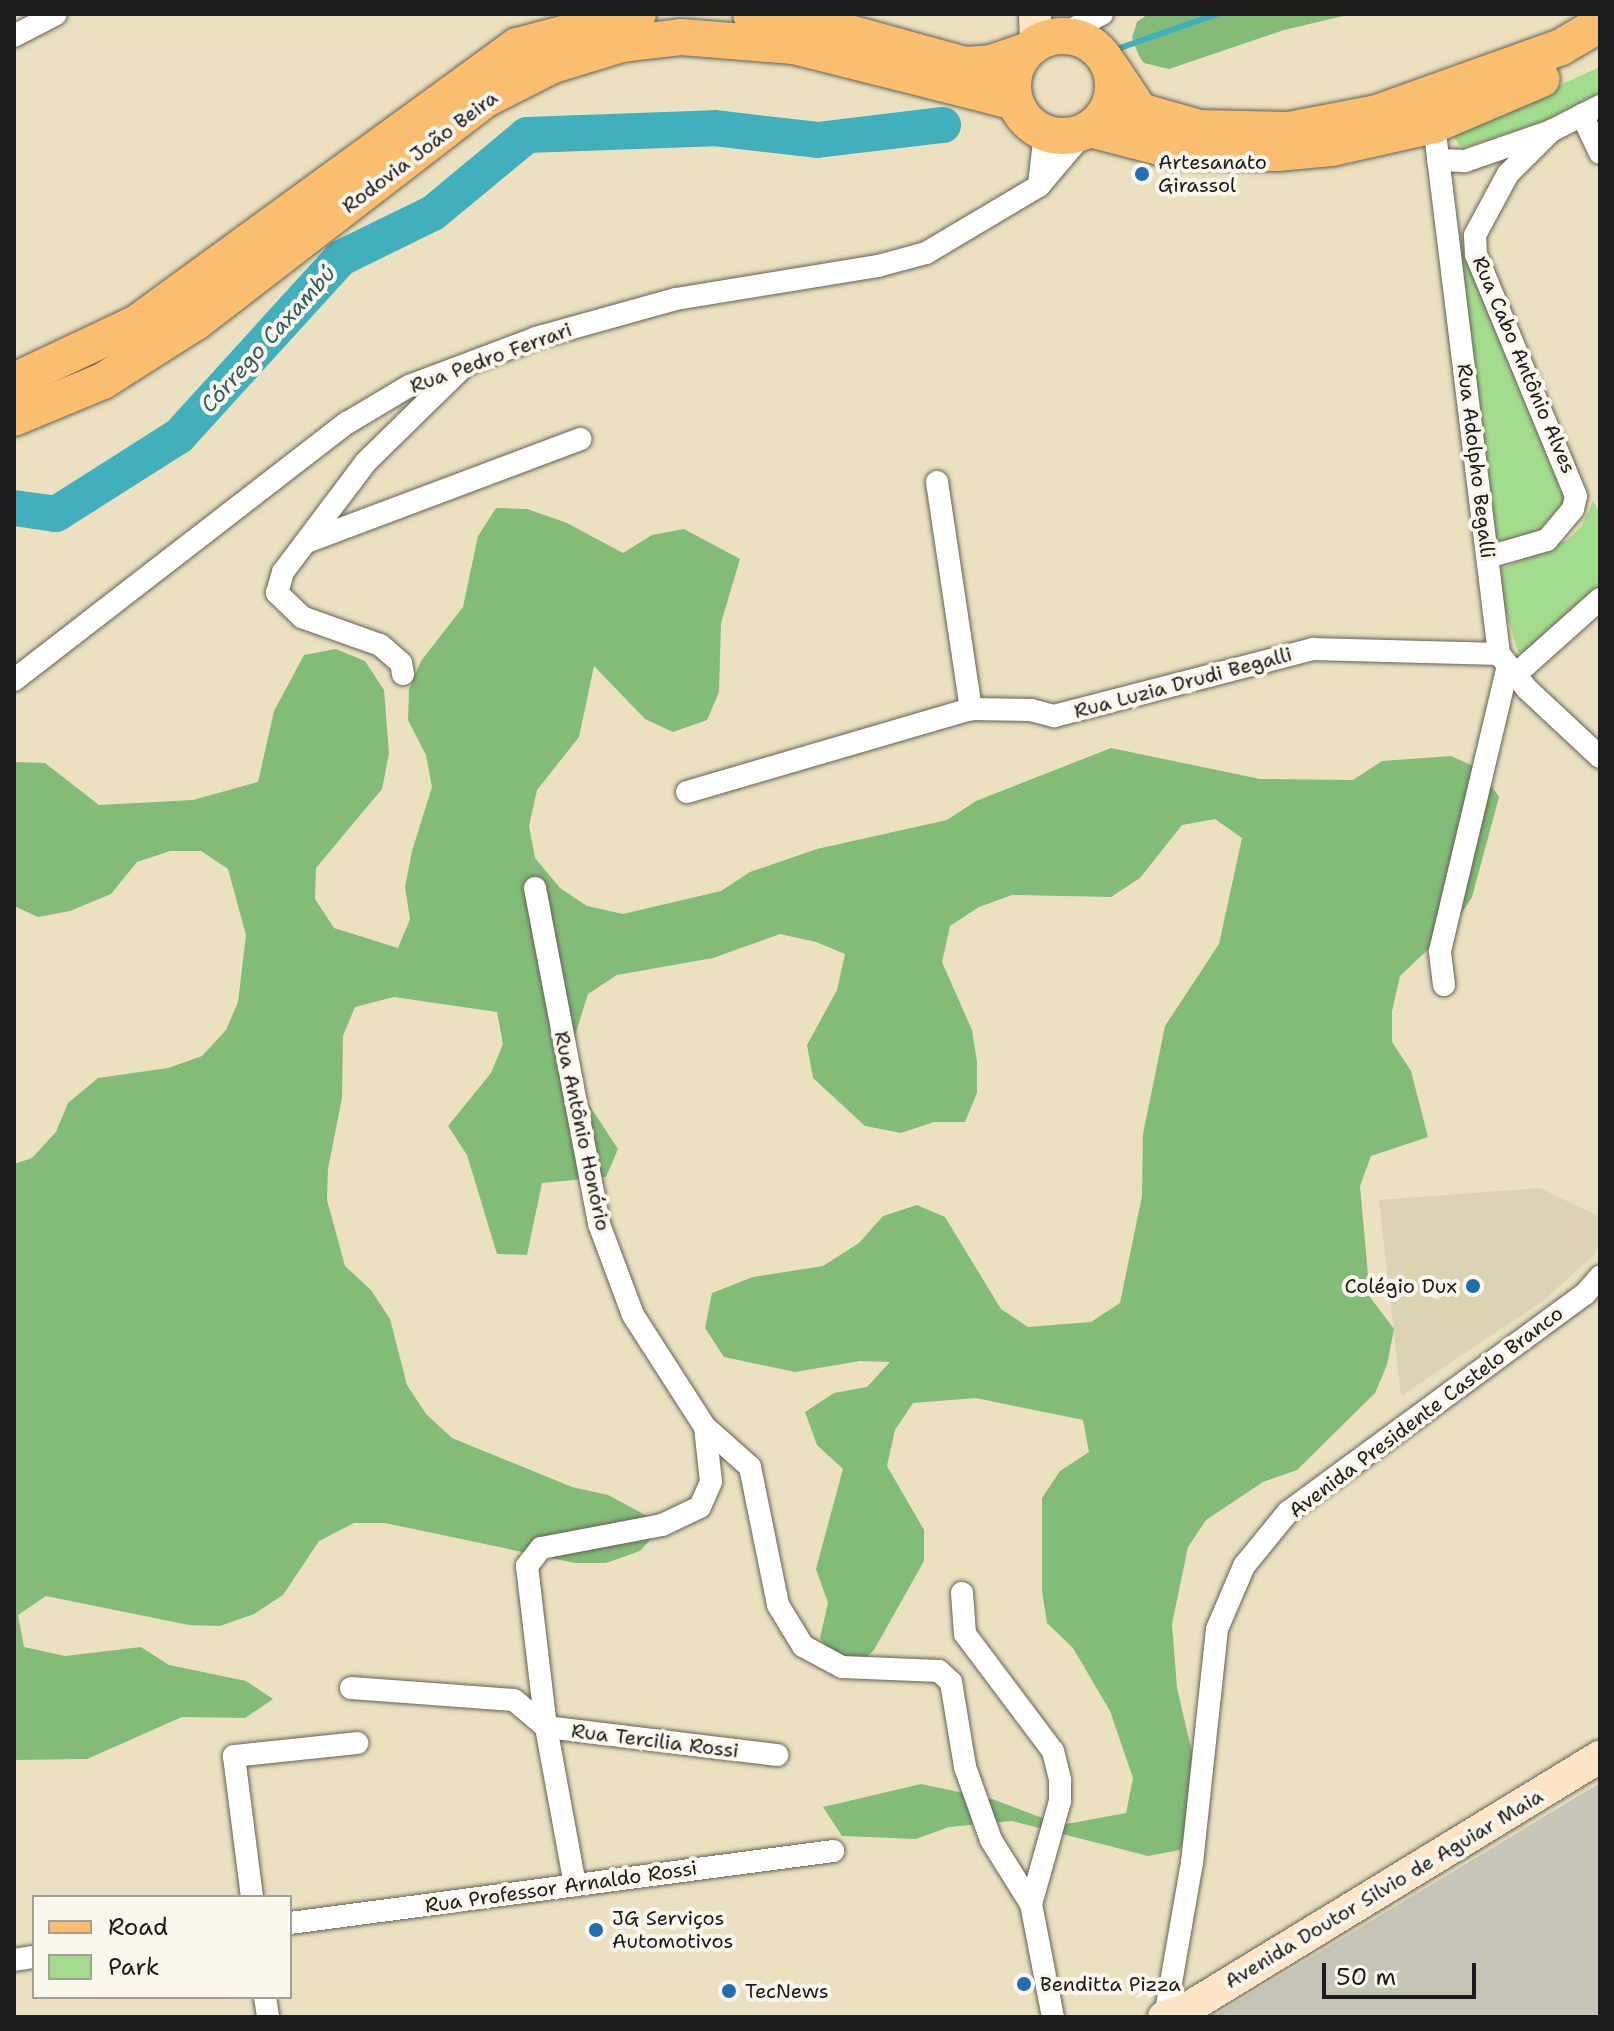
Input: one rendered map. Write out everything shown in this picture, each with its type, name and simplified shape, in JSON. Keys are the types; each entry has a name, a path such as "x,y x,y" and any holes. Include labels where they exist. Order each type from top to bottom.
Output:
{"main road":[{"name":"Rodovia João Beira","path":"14,381 137,323 517,46 638,14"},
{"path":"751,14 846,32 965,65 991,63 1039,36 1090,43 1110,66 1140,111 1199,128 1289,130 1377,113 1561,47 1600,24"},
{"path":"1039,36 1014,75 1015,102 1022,115 1045,133 1086,131 1175,151 1277,153 1379,141 1436,143 1600,53"},
{"name":"Rodovia João Beira","path":"14,418 103,381 196,322 486,99 553,65 622,44 681,37 780,45 1015,102"},
{"path":"1086,131 1109,108 1114,80 1110,66"},
{"name":"Avenida Doutor Silvio de Aguiar Maia","path":"1165,2017 1185,2010 1600,1757"}],"street":[{"path":"14,36 56,14"},
{"path":"1039,36 1102,14"},
{"path":"1591,110 1600,153"},
{"name":"Rua Cabo Antônio Alves","path":"1488,557 1547,540 1573,509 1576,496 1476,254 1475,235 1508,174 1551,131 1591,110"},
{"name":"Rua Pedro Ferrari","path":"14,680 347,423 409,386 467,363 676,299 878,266 926,253 1039,186 1086,131"},
{"path":"1436,143 1465,161 1551,131"},
{"path":"1039,186 1045,133"},
{"name":"Rua Adolpho Begalli","path":"1436,143 1488,557 1508,665"},
{"path":"1448,242 1475,235"},
{"path":"403,674 401,663 380,645 302,617 284,605 277,593 283,572 366,462 467,363"},
{"path":"309,541 580,439"},
{"path":"937,482 971,709"},
{"path":"1444,985 1440,951 1508,665 1600,599"},
{"name":"Rua Luzia Drudi Begalli","path":"687,792 971,709 1031,710 1054,716 1313,649 1508,665"},
{"path":"1508,665 1600,757"},
{"name":"Rua Antônio Honório","path":"535,888 599,1224 633,1315 705,1427 711,1482 700,1507 662,1525 541,1548 533,1554 527,1566 546,1727 575,1885"},
{"name":"Avenida Presidente Castelo Branco","path":"1165,2017 1192,1863 1217,1629 1244,1566 1288,1512 1585,1294 1600,1277"},
{"path":"705,1427 750,1467 778,1605 803,1646 842,1667 939,1671 946,1677 955,1693 965,1767 991,1840 1031,1904 1053,2017"},
{"path":"962,1593 965,1634 1053,1751 1060,1780 1060,1801 1031,1904"},
{"path":"946,1677 971,1643"},
{"name":"Rua Tercilia Rossi","path":"351,1688 514,1700 546,1727 777,1755"},
{"path":"252,1895 234,1756 357,1743"},
{"name":"Rua Professor Arnaldo Rossi","path":"292,1923 833,1851"}],"shaded area":[{"name":"Colégio Dux","path":"1540,1188 1600,1217 1600,1243 1594,1255 1543,1301 1401,1396 1379,1200"},
{"path":"1600,1783 1600,2017 1212,2017"}],"green space":[{"path":"1148,14 1352,14 1284,30 1169,69 1144,63 1132,38 1137,22"},
{"path":"1600,67 1600,94 1544,121 1469,146 1461,147 1451,134"},
{"path":"1470,257 1567,491 1561,514 1545,533 1495,543 1457,265"},
{"path":"1593,501 1600,514 1600,592 1525,654 1518,652 1494,572 1567,540 1581,527"},
{"path":"496,508 527,509 567,523 623,553 652,535 684,529 740,559 721,623 719,692 707,720 673,732 645,719 594,666 579,737 537,790 529,826 535,858 560,888 587,906 623,914 721,891 750,872 817,849 947,820 976,801 1111,748 1260,779 1353,780 1382,761 1451,756 1480,769 1499,797 1472,897 1454,925 1400,976 1392,1011 1392,1042 1411,1071 1428,1137 1371,1156 1360,1186 1370,1297 1394,1329 1387,1365 1375,1393 1297,1470 1263,1482 1206,1520 1188,1547 1172,1624 1177,1688 1200,1786 1180,1850 1148,1856 1012,1821 949,1827 916,1839 842,1836 823,1807 921,1784 992,1799 1061,1825 1126,1813 1133,1778 1110,1711 1073,1648 1047,1623 1042,1591 1042,1498 1060,1471 1089,1452 1083,1420 976,1398 913,1403 895,1430 887,1466 924,1530 924,1561 874,1650 855,1668 842,1667 820,1638 828,1603 816,1569 843,1469 817,1445 805,1412 834,1393 867,1387 890,1362 860,1361 795,1372 724,1357 705,1328 712,1293 753,1277 823,1266 859,1243 883,1216 917,1205 945,1217 1001,1309 1028,1327 1091,1322 1120,1303 1142,1196 1143,1134 1165,1026 1219,944 1242,838 1215,819 1182,825 1140,878 1111,897 1012,895 979,907 950,926 942,962 972,1030 977,1062 977,1093 965,1122 934,1122 901,1133 865,1126 813,1078 807,1045 837,990 845,954 816,942 780,934 713,958 617,975 588,994 568,1058 580,1091 618,1149 606,1177 542,1183 527,1255 497,1254 467,1155 448,1126 491,1073 503,1044 497,1012 394,997 355,1007 343,1036 342,1098 328,1169 327,1200 345,1266 371,1290 390,1319 407,1385 426,1414 452,1438 572,1487 608,1495 664,1525 640,1551 606,1563 575,1563 385,1523 354,1523 319,1541 283,1595 254,1614 220,1626 189,1625 46,1596 18,1615 24,1647 65,1656 141,1647 169,1665 246,1681 273,1699 245,1718 182,1717 87,1759 14,1760 14,1164 32,1158 56,1132 68,1103 98,1078 168,1068 202,1056 226,1030 238,1002 246,935 228,869 201,851 170,851 137,862 111,894 70,911 38,917 14,906 14,762 45,763 99,805 193,800 258,782 274,711 304,655 336,649 365,661 384,690 389,753 382,789 316,868 315,899 334,928 398,948 410,919 405,887 412,851 432,787 426,755 408,720 409,689 421,661 463,607 478,536"}],"waterway":[{"name":"Córrego Caxambú","path":"1120,48 1217,14"},
{"name":"Córrego Caxambú","path":"14,508 56,514 179,436 341,258 433,213 527,135 714,128 817,140 943,125"}],"place":[{"name":"Artesanato Girassol","path":"1142,174"},
{"name":"Colégio Dux","path":"1473,1286"},
{"name":"JG Serviços Automotivos","path":"596,1930"},
{"name":"Benditta Pizza","path":"1024,1984"},
{"name":"TecNews","path":"729,1991"}]}
